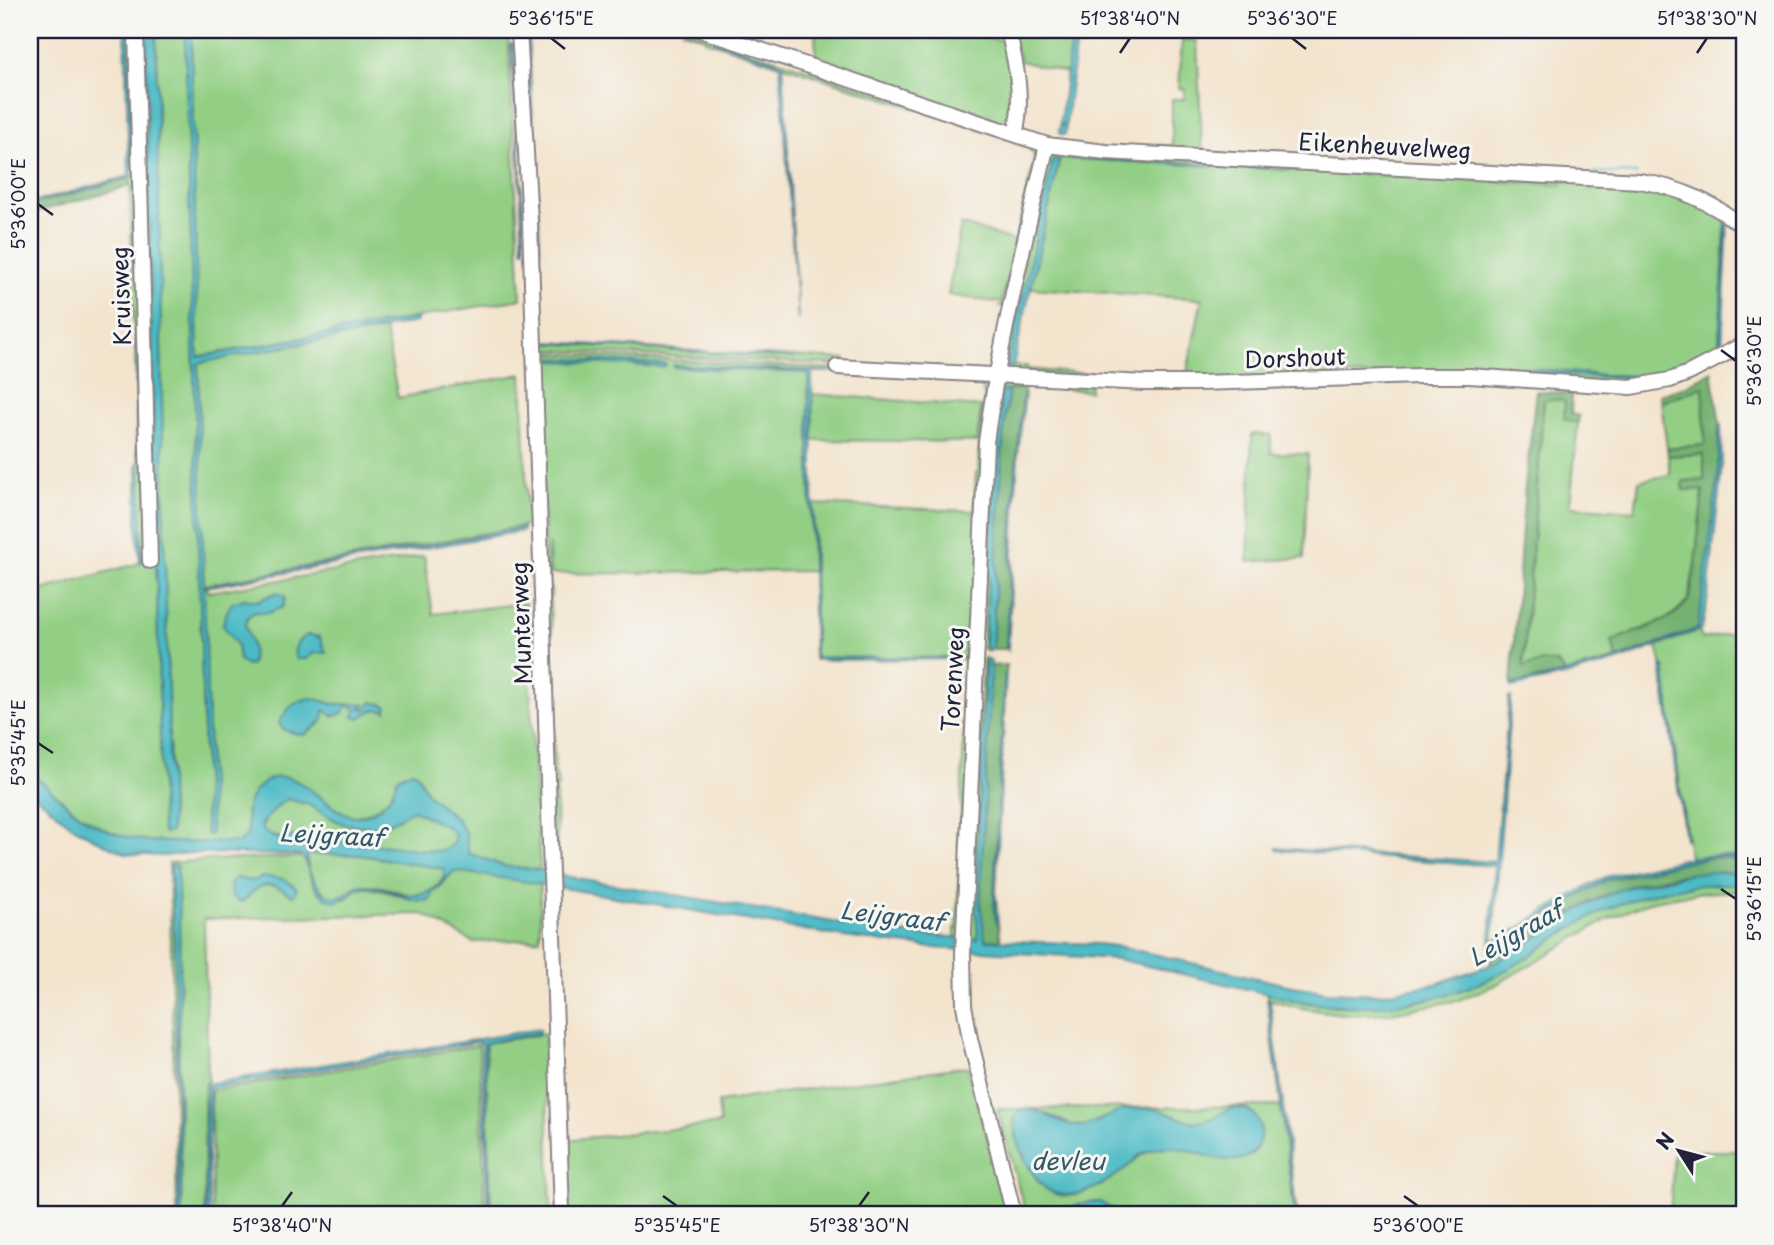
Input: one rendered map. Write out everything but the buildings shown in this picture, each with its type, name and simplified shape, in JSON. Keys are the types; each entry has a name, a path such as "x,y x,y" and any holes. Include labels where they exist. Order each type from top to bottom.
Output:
{"street":[{"name":"Kruisweg","path":"136,30 150,561"},
{"name":"Munterweg","path":"519,30 530,235 562,1215"},
{"name":"Eikenheuvelweg","path":"701,30 1047,145 1106,152 1640,181 1682,191 1726,213 1744,227"},
{"path":"1008,30 1018,87 1019,108 1015,134"},
{"name":"Torenweg","path":"1014,1215 970,1039 964,1005 963,953 986,442 1007,318 1047,145"},
{"name":"Dorshout","path":"837,367 1145,383 1469,376 1631,387 1680,377 1744,344"}],"green space":[{"path":"129,30 145,30 164,833 171,824 156,30 185,30 206,833 209,835 191,30 395,30 423,37 429,30 508,30 521,299 200,356 199,362 385,330 398,398 522,374 528,525 205,585 209,592 424,556 433,614 525,603 540,870 504,866 468,853 466,834 457,819 428,795 413,771 398,778 386,801 363,815 356,816 336,809 294,780 272,778 258,787 250,799 247,835 240,842 160,843 109,832 79,814 30,773 30,593 140,563 140,465 134,331 132,189 129,178 132,173","holes":["276,593 268,613 254,612 248,617 245,624 251,642 252,662 239,660 237,645 250,600 257,601","312,698 333,704 364,704 361,709 374,703 382,704 386,710 375,710 359,718 356,713 358,708 347,705 343,713 334,716 324,710 321,723 305,735 290,732"]},
{"path":"681,30 688,30 1026,141 1036,147 1039,155 1005,299 1012,260 1001,303 948,295 961,224 1015,241 1035,156 1025,144 1024,146 1015,143 1016,141"},
{"path":"815,30 954,30 1008,42 1017,89 1014,125 1009,128 772,50 772,45 802,58 853,73 816,59"},
{"path":"1010,30 1072,30 1067,73 1020,61"},
{"path":"1182,40 1197,41 1204,154 1147,148 1148,145 1172,146 1172,99 1184,99 1185,89 1179,88"},
{"path":"1058,151 1632,184 1664,190 1704,205 1744,231 1744,234 1730,223 1725,225 1717,347 1680,366 1640,376 1483,365 1481,368 1637,379 1677,369 1744,336 1744,340 1677,374 1631,384 1452,373 1199,380 1125,379 1123,372 1176,375 1187,373 1202,299 1031,288 1059,161 1055,159 1007,366 1074,373 1116,371 1112,379 1012,373 1004,368 1002,358 1050,154","holes":["1062,154 1112,159 1368,174 1062,158","1377,173 1563,185 1377,175"]},
{"path":"129,178 130,186 30,214 30,205"},
{"path":"540,328 542,339 546,343 845,359 844,365 542,350 538,348"},
{"path":"539,353 990,377 961,939 955,937 955,930 968,627 966,658 815,658 813,504 973,511 974,516 985,395 983,393 987,379 673,366 808,372 812,571 550,574 549,543 548,587 551,596 559,875 553,874"},
{"path":"1712,371 1720,425 1718,477 1700,626 1617,659 1612,641 1666,619 1676,613 1690,597 1703,490 1683,490 1682,484 1684,481 1704,480 1704,454 1668,456 1667,448 1705,445 1703,387 1661,402 1660,395 1686,386"},
{"path":"1009,381 1090,384 1090,391 1027,386 1003,391 996,448 985,644 986,649 990,650 988,652 982,648 991,434 1001,384"},
{"path":"1703,386 1705,445 1667,448 1661,402"},
{"path":"1024,387 1015,481 1007,649 992,649 1007,391"},
{"path":"1536,391 1572,394 1571,414 1579,416 1578,423 1564,419 1563,400 1544,400 1523,667 1555,662 1564,673 1511,685 1525,487"},
{"path":"812,394 981,407 977,442 813,440"},
{"path":"1544,399 1563,400 1565,419 1578,423 1570,506 1635,511 1639,481 1670,475 1668,456 1704,454 1704,480 1684,481 1703,490 1688,601 1667,619 1612,641 1617,659 1564,673 1557,663 1552,662 1523,668"},
{"path":"1252,434 1271,435 1271,453 1308,454 1304,558 1248,562"},
{"path":"1699,630 1702,639 1744,631 1744,858 1719,855 1689,858 1664,667 1657,646"},
{"path":"983,658 990,661 985,662 975,893 978,939 967,939"},
{"path":"1007,665 994,895 995,918 1001,940 985,940 980,904 991,666"},
{"path":"287,799 309,805 337,821 356,825 414,810 449,828 455,838 449,847 435,851 295,836 273,837 262,829 263,825 279,804"},
{"path":"307,854 359,855 445,869 445,876 438,887 454,870 540,884 540,939 473,942 423,914 204,919 208,1081 205,1084 204,1099 205,1215 182,1215 178,1034 179,912 172,872 177,1215 169,863 304,857 305,862 318,890 334,901 347,898 353,891 363,887 410,899 430,900 433,890 416,895 369,885 356,887 339,897 330,896 323,892 314,880 308,867","holes":["265,877 293,895 269,885 255,890 242,902 237,878 257,880"]},
{"path":"1720,857 1744,861 1744,874 1681,875 1620,889 1582,907 1490,965 1493,944 1606,880 1689,861"},
{"path":"1724,883 1744,885 1744,891 1696,893 1649,902 1608,919 1497,984 1459,1000 1391,1013 1349,1015 1301,1008 1268,999 1268,993 1315,1004 1386,1005 1457,991 1501,973 1601,912 1661,892"},
{"path":"545,1034 551,1215 491,1215 486,1043"},
{"path":"479,1045 485,1215 212,1215 211,1091"},
{"path":"967,1066 1006,1215 569,1215 567,1140 720,1124 718,1102"},
{"path":"1280,1106 1295,1215 1116,1215 1103,1204 1090,1202 1056,1215 1026,1215 997,1109","holes":["1237,1108 1245,1108 1255,1115 1249,1156 1226,1159 1182,1148 1153,1149 1101,1185 1075,1195 1055,1194 1048,1190 1034,1175 1016,1136 1024,1110 1036,1110 1072,1125 1085,1126 1106,1117 1156,1110 1179,1119 1205,1121"]},
{"path":"1674,1151 1744,1151 1744,1215 1670,1215"}],"water":[{"path":"125,30 129,30 132,176 30,205 129,176"},
{"path":"145,30 156,30 171,824 171,832 164,833 162,830"},
{"path":"185,30 191,30 198,357 417,318 417,322 198,363 209,835 206,834"},
{"path":"525,30 528,30 539,222 542,328 540,328"},
{"path":"1072,30 1077,30 1064,124 1065,134 1062,135 1059,132 1062,126 1060,123"},
{"path":"715,41 783,64 798,320 780,65"},
{"path":"511,44 514,44 525,249 523,249"},
{"path":"1061,154 1112,159 1368,174 1062,158"},
{"path":"1055,159 1059,161 1013,366 1010,368 1007,365"},
{"path":"1726,223 1722,345 1744,333 1744,336 1677,369 1637,379 1481,368 1483,365 1640,376 1680,366 1716,348 1719,343"},
{"path":"135,331 139,454 137,455"},
{"path":"541,340 548,342 795,357 546,343"},
{"path":"550,358 665,364 666,365 550,361"},
{"path":"673,365 834,372 812,372 815,657 966,658 968,627 967,659 814,660 808,373"},
{"path":"1003,390 1008,392 990,650 986,649 985,644 996,447"},
{"path":"1024,392 1018,454 1008,650 1006,646 1015,481"},
{"path":"1721,425 1722,466 1702,629 1618,661 1511,687 1512,684 1618,659 1698,628 1718,477"},
{"path":"137,464 140,465 140,563 137,527"},
{"path":"523,528 523,531 207,587 209,585"},
{"path":"276,593 285,598 283,607 268,613 254,612 248,617 245,624 252,645 252,655 250,666 245,665 239,660 237,645 223,625 225,615 232,603 244,599 257,601"},
{"path":"307,635 320,637 326,653 314,653 306,659 297,659 296,647"},
{"path":"986,660 990,661 991,666 980,904 985,940 1123,947 1282,984 1327,992 1379,994 1435,984 1490,965 1583,907 1620,889 1694,873 1744,874 1744,885 1697,885 1674,889 1608,909 1566,931 1511,968 1454,993 1401,1004 1347,1006 1294,1000 1117,959 933,948 844,937 454,871 432,893 430,900 414,900 382,889 365,887 342,900 332,901 320,894 316,888 302,855 127,854 73,827 30,791 30,773 80,815 116,834 135,839 240,842 247,835 247,811 252,795 261,785 274,778 287,778 300,783 337,809 350,815 362,816 371,813 390,797 399,776 413,771 428,795 457,819 466,834 468,853 504,866 540,870 862,927 909,934 978,939 975,893","holes":["287,799 307,804 343,824 375,827 383,826 414,810 449,828 455,838 449,847 435,851 294,836 273,837 262,829 262,823","307,854 360,855 445,869 442,881 422,894 405,895 382,887 363,885 334,897 323,891 314,880 308,867"]},
{"path":"1661,666 1664,667 1686,840 1685,839"},
{"path":"1006,672 996,895 997,923 994,895"},
{"path":"1511,697 1493,941 1605,877 1687,858 1719,855 1744,858 1744,861 1720,857 1689,861 1606,880 1493,944 1491,959 1495,866 1278,850 1277,848 1495,862"},
{"path":"312,698 333,704 365,704 361,709 366,709 372,702 387,706 386,711 372,710 360,718 353,717 357,709 347,705 343,713 333,716 324,710 323,720 304,735 282,728 279,723 289,709 301,700"},
{"path":"175,865 179,912 178,1034 182,1215 179,1215 171,866"},
{"path":"264,877 282,879 297,889 293,896 270,885 260,887 242,902 230,892 231,881 237,878 257,880"},
{"path":"1267,999 1270,1000 1297,1215 1295,1215"},
{"path":"539,1029 539,1033 485,1043 490,1215 482,1044 478,1042 210,1088 209,1215 206,1215 207,1085"},
{"name":"devleu","path":"1145,1108 1202,1122 1232,1108 1250,1112 1260,1124 1259,1142 1250,1155 1231,1160 1177,1148 1157,1148 1141,1154 1121,1172 1100,1185 1078,1194 1066,1195 1045,1188 1036,1178 1021,1150 1014,1118 1019,1110 1028,1110 1066,1124 1082,1126 1122,1110"},
{"path":"1100,1202 1116,1215 1058,1215 1078,1205"}],"waterway":[{"path":"1594,172 1637,174"},
{"path":"1687,185 1704,192"}],"water label":[{"name":"Leijgraaf","path":"331,834"},
{"name":"Leijgraaf","path":"892,915"},
{"name":"Leijgraaf","path":"1515,933"}]}
